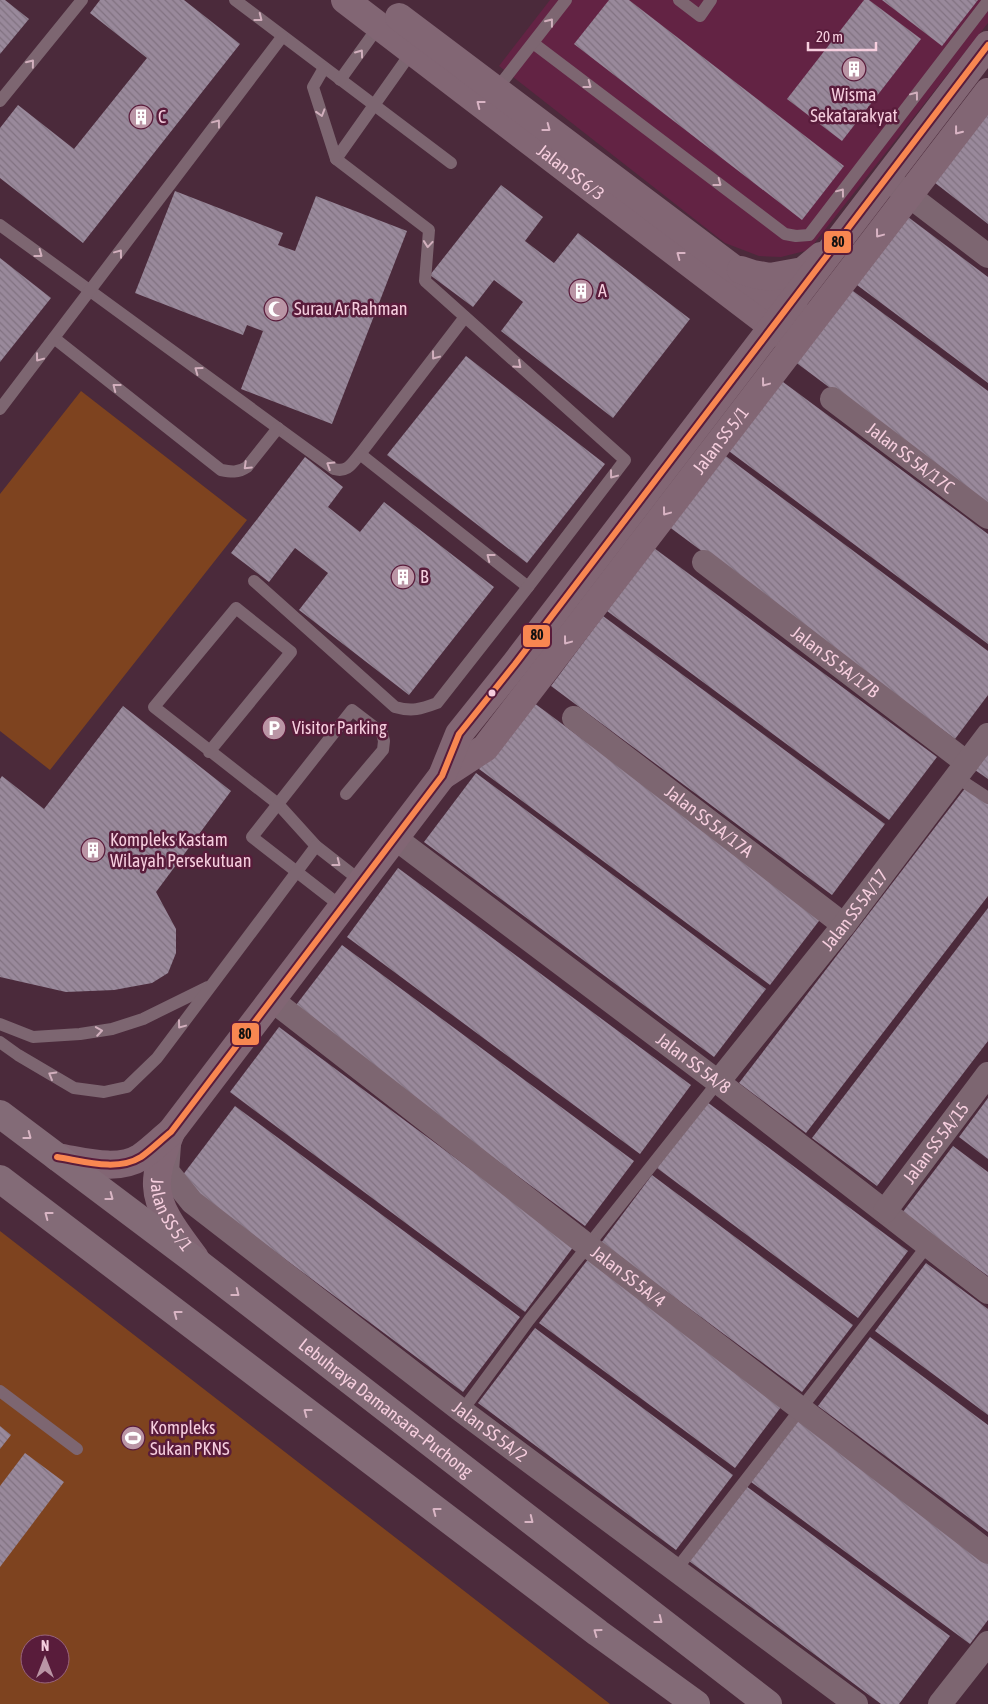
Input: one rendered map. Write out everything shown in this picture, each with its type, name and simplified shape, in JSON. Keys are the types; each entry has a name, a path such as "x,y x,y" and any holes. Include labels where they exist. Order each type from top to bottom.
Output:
{"highway":[{"name":"Lebuhraya Damansara–Puchong","path":"0,1114 198,1263 768,1704"},
{"path":"0,1179 687,1700"}],"street":[{"name":"Jalan SS 6/3","path":"345,0 382,12 418,44 803,334"},
{"name":"Jalan SS 6/3","path":"418,44 496,90 514,116"},
{"name":"Jalan SS 5/1","path":"57,1157 102,1164 121,1164 140,1158 171,1132 442,776 459,734 509,672 833,247 875,170 988,45"},
{"name":"Jalan SS 5/1","path":"442,776 485,748 988,92"},
{"path":"875,170 986,251"},
{"path":"740,368 748,332 724,275 753,274 770,277 803,271 833,247"},
{"name":"Jalan SS 5A/17C","path":"832,399 988,517"},
{"name":"Jalan SS 5A/17B","path":"704,562 962,770"},
{"name":"Jalan SS 5A/17A","path":"574,718 844,925"},
{"name":"Jalan SS 5A/17","path":"718,1082 844,925 988,735"},
{"name":"Jalan SS 5A/8","path":"395,838 718,1082 988,1292"},
{"name":"Jalan SS 5A/4","path":"272,1000 588,1246 988,1552"},
{"name":"Jalan SS 5A/15","path":"884,1211 988,1074"},
{"name":"Jalan SS 5/1","path":"171,1132 158,1170 157,1186 160,1202 170,1222 198,1263"},
{"name":"Jalan SS 5A/2","path":"171,1132 167,1171 192,1202 462,1411 856,1704"},
{"path":"940,1704 988,1643"}],"lane":[{"path":"0,101 82,0"},
{"path":"235,0 452,163"},
{"path":"496,90 566,0"},
{"path":"679,0 700,16 711,0"},
{"path":"533,43 785,234 796,236 809,235 875,170 988,1"},
{"path":"340,80 382,12"},
{"path":"0,409 282,37"},
{"path":"336,159 418,44"},
{"path":"254,581 395,708 407,711 437,703 625,460 425,281 429,230 336,159 313,87 324,68"},
{"path":"0,225 89,292 334,469 340,471 348,469 465,317"},
{"path":"54,338 221,470 241,472 278,428"},
{"path":"360,454 528,587"},
{"path":"209,752 291,652 236,608 154,708 209,752 278,804 316,846 362,882"},
{"path":"342,907 252,837 352,710 382,733 384,741 383,750 346,794"},
{"path":"962,770 988,798"},
{"path":"0,1042 18,1055 74,1088 104,1092 127,1087 157,1058 316,846"},
{"path":"0,1024 33,1037 80,1034 112,1029 143,1019 211,986"},
{"path":"462,1411 529,1320 718,1082"},
{"path":"675,1571 927,1246"},
{"path":"0,1391 76,1449"}],"shaded area":[{"path":"550,0 988,0 988,23 809,250 781,257 759,256 725,243 499,66"},
{"path":"81,391 247,520 50,770 0,731 0,494"},
{"name":"Kompleks Sukan PKNS","path":"0,1231 610,1704 0,1704"}],"building":[{"path":"0,0 5,0 29,19 0,54"},
{"name":"C","path":"100,0 184,0 240,44 83,243 0,178 0,128 18,105 74,149 147,58 90,13"},
{"path":"609,0 629,0 844,166 802,220 574,44"},
{"name":"Wisma Sekatarakyat","path":"864,0 869,0 921,39 842,141 787,99"},
{"path":"882,0 978,0 942,46"},
{"path":"988,106 988,224 930,179"},
{"name":"A","path":"501,185 543,217 525,241 554,263 578,233 690,319 613,418 501,331 523,302 494,280 473,307 430,275"},
{"name":"Surau Ar Rahman","path":"175,191 283,233 278,245 295,251 316,196 407,231 332,424 241,389 263,331 247,325 243,335 135,293"},
{"path":"904,214 988,277 988,383 853,282"},
{"path":"0,258 51,298 0,362"},
{"path":"849,288 988,391 988,506 794,361"},
{"path":"466,356 605,464 527,563 387,455"},
{"path":"779,379 988,534 988,644 726,449"},
{"path":"723,454 988,651 988,695 955,739 668,526"},
{"name":"B","path":"305,457 343,487 328,507 360,532 384,502 494,587 409,695 299,610 328,573 295,548 269,582 231,553"},
{"path":"654,548 937,757 889,820 607,611"},
{"path":"603,616 885,824 832,895 551,686"},
{"path":"530,700 822,917 770,985 479,769"},
{"name":"Kompleks Kastam Wilayah Persekutuan","path":"123,706 231,791 156,892 176,929 176,953 168,973 152,983 114,990 66,992 0,977 0,779 2,776 44,809"},
{"path":"988,754 988,779 975,770"},
{"path":"476,773 766,989 714,1057 424,842"},
{"path":"966,787 988,804 988,896 806,1133 739,1083"},
{"path":"398,868 691,1085 640,1154 347,937"},
{"path":"988,908 988,1041 877,1186 812,1138"},
{"path":"342,945 634,1161 585,1226 293,1009"},
{"path":"279,1027 574,1246 525,1312 230,1092"},
{"path":"988,1098 988,1159 959,1137"},
{"path":"707,1102 908,1251 858,1318 657,1168"},
{"path":"235,1106 520,1317 463,1392 179,1180"},
{"path":"953,1146 988,1172 988,1276 902,1213"},
{"path":"652,1175 853,1325 802,1392 601,1243"},
{"path":"589,1258 784,1403 735,1468 539,1323"},
{"path":"926,1263 988,1309 988,1415 875,1331"},
{"path":"535,1328 733,1475 676,1550 478,1403"},
{"path":"870,1337 988,1425 988,1532 818,1406"},
{"path":"800,1417 988,1557 988,1620 970,1644 751,1482"},
{"path":"0,1426 11,1435 0,1449"},
{"path":"25,1453 64,1482 0,1567 0,1486"},
{"path":"746,1486 950,1636 899,1704 881,1704 689,1561"}],"transit line":[{"name":"80","path":"57,1157 89,1163 121,1164 141,1157 171,1132 442,776 459,734 515,664 988,45"}],"place":[{"name":"Wisma Sekatarakyat","path":"854,69"},
{"name":"C","path":"141,117"},
{"name":"A","path":"581,291"},
{"name":"Surau Ar Rahman","path":"276,309"},
{"name":"B","path":"403,577"},
{"name":"Visitor Parking","path":"274,728"},
{"name":"Kompleks Kastam Wilayah Persekutuan","path":"93,850"},
{"name":"Kompleks Sukan PKNS","path":"133,1438"}]}
